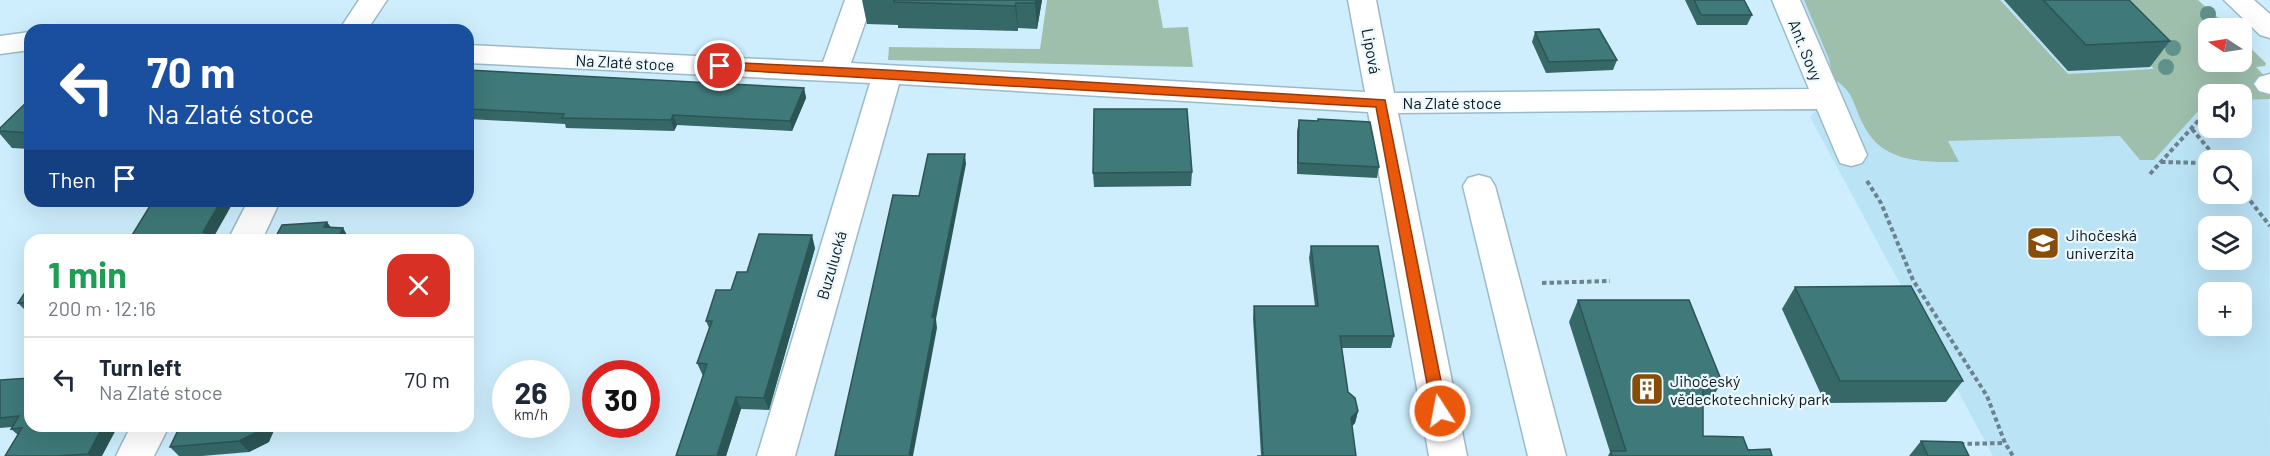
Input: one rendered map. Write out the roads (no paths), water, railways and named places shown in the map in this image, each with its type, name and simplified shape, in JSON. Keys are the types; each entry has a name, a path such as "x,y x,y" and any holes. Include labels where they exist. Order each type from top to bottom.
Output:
{"street":[{"path":"357,24 373,0"},
{"path":"834,71 859,0"},
{"name":"Lipová","path":"1362,0 1448,456"},
{"name":"Ant. Sovy","path":"1786,0 1851,155"},
{"path":"2238,0 2270,29"},
{"path":"0,45 24,42"},
{"name":"Na Zlaté stoce","path":"474,54 834,71 1381,103 1826,99"},
{"name":"Buzulucká","path":"776,456 887,74"},
{"path":"1479,186 1547,456"},
{"path":"247,234 261,207"},
{"path":"135,456 147,432"}],"place":[{"name":"Jihočeská univerzita","path":"2043,243"},
{"name":"Jihočeský vědeckotechnický park","path":"1647,389"}]}
